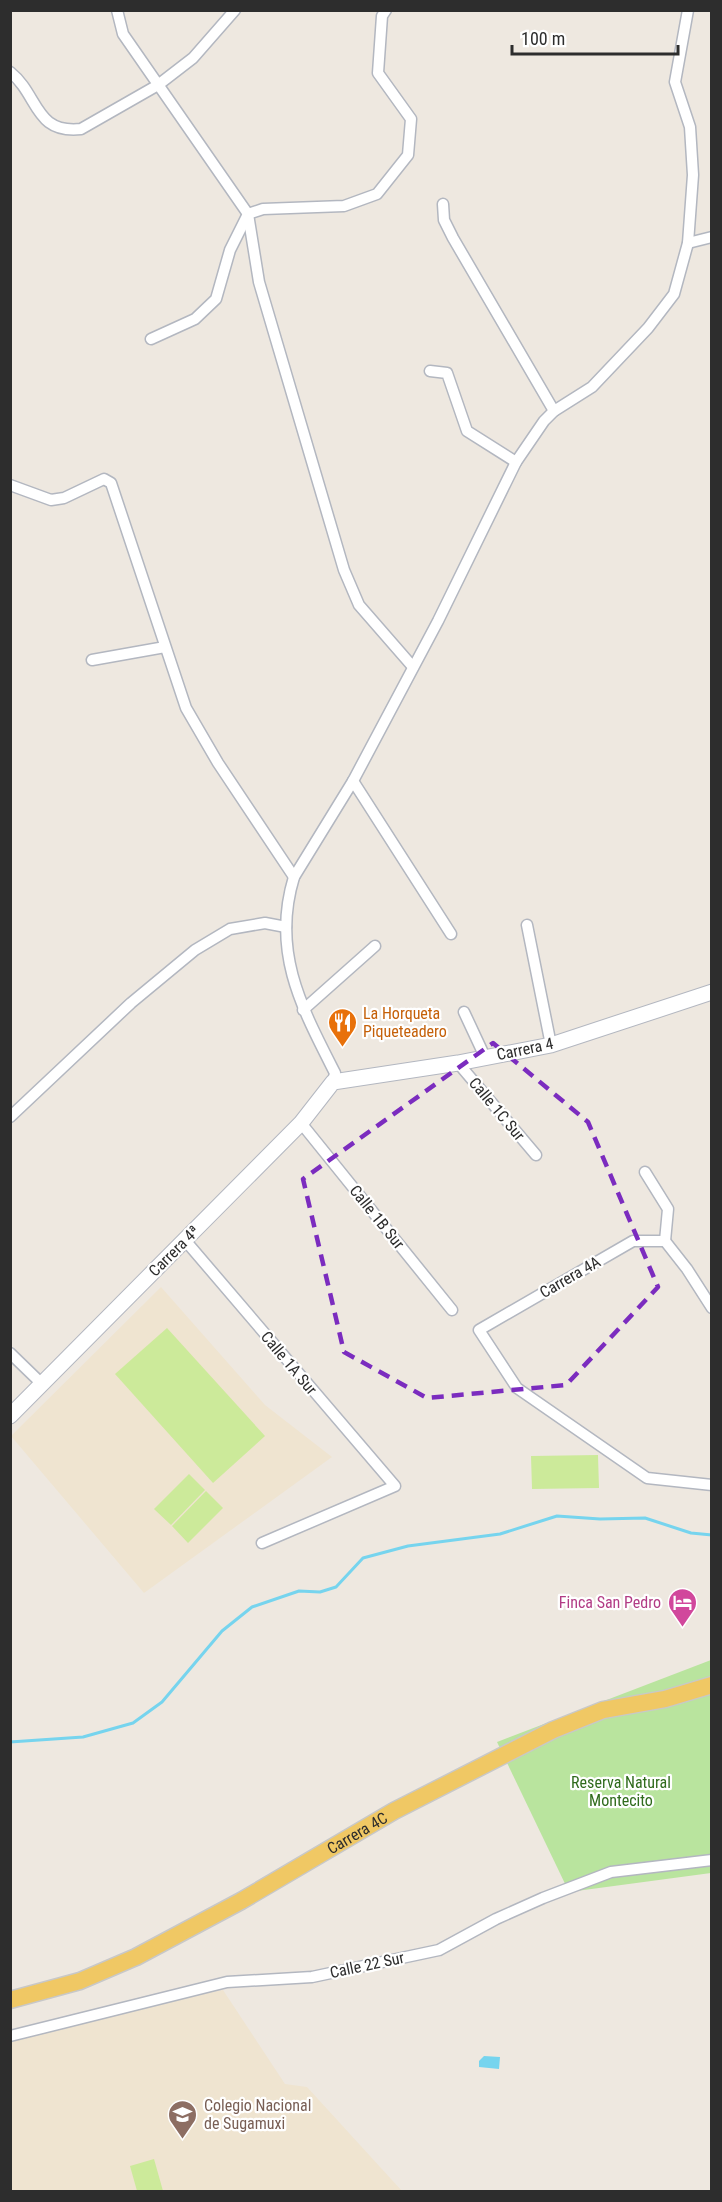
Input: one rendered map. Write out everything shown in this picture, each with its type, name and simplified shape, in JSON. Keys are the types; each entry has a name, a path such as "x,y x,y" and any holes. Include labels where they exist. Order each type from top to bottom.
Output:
{"main road":[{"name":"Carrera 4C","path":"10,2000 80,1981 136,1957 241,1901 394,1811 553,1730 603,1710 664,1699 711,1685"}],"street":[{"path":"117,10 123,34 248,214 259,282 344,570 359,605 413,667"},
{"path":"10,72 52,126 68,130 81,129 158,85 193,58 235,10"},
{"path":"151,339 195,319 216,299 230,250 248,214 263,209 344,206 377,194 408,155 411,119 378,73 382,16 386,10"},
{"path":"333,1082 335,1073 303,1010 290,973 286,927 289,893 294,877 353,781 438,621 516,462 544,421 554,411 592,387 648,328 674,294 688,243 693,175 690,127 675,82 688,10"},
{"path":"443,204 444,220 453,238 554,411"},
{"path":"688,243 711,237"},
{"path":"430,371 447,373 466,431 516,462"},
{"path":"10,485 51,500 64,498 104,479 111,483 186,708 218,763 294,877"},
{"path":"92,660 165,647"},
{"path":"353,781 451,934"},
{"path":"10,1117 131,1003 195,950 230,929 265,923 286,927"},
{"path":"527,925 550,1045"},
{"path":"303,1010 375,946"},
{"name":"Carrera 4","path":"333,1082 458,1063 550,1045 711,992"},
{"path":"464,1012 485,1058"},
{"name":"Calle 1C Sur","path":"458,1063 536,1155"},
{"name":"Carrera 4ª","path":"10,1416 301,1123 333,1082"},
{"name":"Calle 1B Sur","path":"301,1123 452,1311"},
{"path":"645,1172 668,1209 665,1241 687,1269 711,1308"},
{"name":"Calle 1A Sur","path":"184,1239 395,1486 262,1543"},
{"name":"Carrera 4A","path":"665,1241 633,1241 479,1330 517,1388 648,1478 711,1485"},
{"path":"10,1353 43,1385"},
{"name":"Calle 22 Sur","path":"10,2036 217,1984 312,1977 439,1950 496,1919 611,1872 711,1860"}],"highlighted area":[{"path":"493,1043 588,1122 658,1287 566,1385 427,1398 344,1352 303,1179"}],"shaded area":[{"path":"161,1287 265,1405 332,1457 144,1593 11,1436"},
{"name":"Colegio Nacional de Sugamuxi","path":"223,1990 285,2084 307,2087 402,2191 11,2192 11,2038 130,2007"}],"green space":[{"path":"167,1328 265,1436 213,1483 115,1374"},
{"path":"598,1455 599,1488 532,1489 531,1456"},
{"path":"189,1474 205,1490 171,1525 154,1509"},
{"path":"206,1491 223,1508 188,1543 172,1526"},
{"name":"Reserva Natural Montecito","path":"711,1660 711,1873 569,1892 497,1742"},
{"path":"154,2159 163,2191 137,2191 130,2166"}],"water":[{"path":"484,2056 500,2057 499,2069 479,2067 479,2061"}],"waterway":[{"path":"10,1742 83,1737 133,1723 162,1702 222,1631 252,1607 299,1591 320,1592 336,1587 363,1558 408,1546 500,1534 557,1516 600,1519 645,1518 691,1533 712,1535"}],"place":[{"name":"La Horqueta Piqueteadero","path":"342,1048"},
{"name":"Finca San Pedro","path":"682,1628"},
{"name":"Colegio Nacional de Sugamuxi","path":"183,2140"}]}
